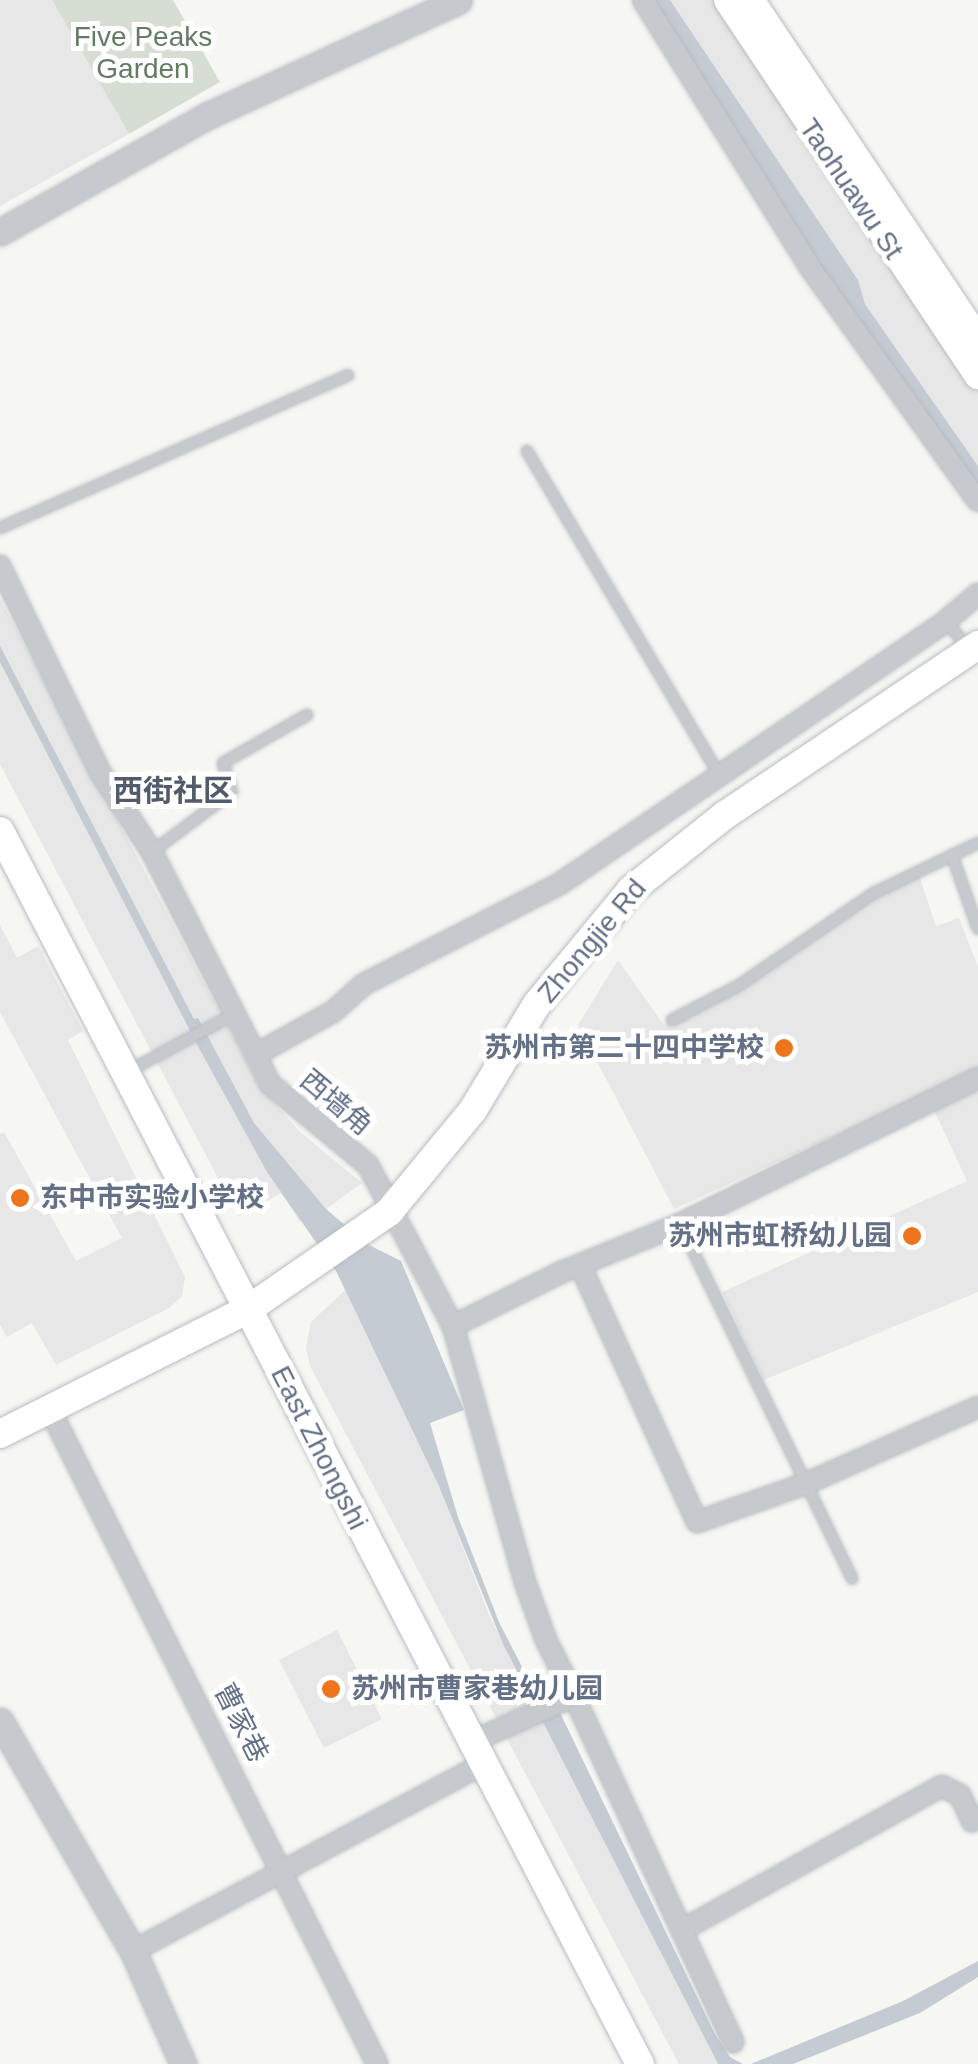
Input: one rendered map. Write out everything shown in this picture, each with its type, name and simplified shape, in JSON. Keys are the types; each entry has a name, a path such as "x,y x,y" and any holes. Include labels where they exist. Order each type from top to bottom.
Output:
{"main road":[{"name":"Taohuawu St","path":"728,0 978,375"},
{"name":"Taohuawu St","path":"750,0 978,342"},
{"name":"Zhongjie Rd","path":"0,1434 247,1310 380,1218 473,1110 536,1004 641,880 725,815 974,648"},
{"name":"East Zhongshi","path":"0,831 128,1071 247,1310 640,2064"}],"street":[{"path":"0,232 206,116 459,0"},
{"path":"643,0 809,266 978,501"},
{"name":"西墙角","path":"0,566 100,772 152,852 224,1020 254,1055 270,1084 368,1165 380,1218 452,1326 525,1582 546,1640 569,1698 733,2042"},
{"path":"254,1055 334,1012 364,984 560,883 946,622 978,594"},
{"path":"452,1326 580,1265 680,1224 978,1078"},
{"path":"580,1265 697,1522 805,1484 978,1407"},
{"name":"曹家巷","path":"50,1410 377,2064"},
{"path":"133,1951 282,1871 477,1753 535,1713 569,1698"},
{"path":"0,1721 133,1951 182,2064"},
{"path":"682,1930 942,1786 960,1794 972,1820 978,1818"}],"lane":[{"path":"0,528 348,376"},
{"path":"527,450 719,775"},
{"path":"946,622 974,648"},
{"path":"152,852 232,792 223,762 308,715"},
{"path":"672,1020 738,986 874,894 978,843"},
{"path":"952,855 978,928"},
{"path":"128,1071 224,1020"},
{"path":"680,1224 852,1578"}],"shaded area":[{"path":"0,0 52,0 129,134 0,206"},
{"path":"651,0 670,0 858,280 865,304 978,466 978,494 813,266"},
{"path":"670,0 716,0 978,391 978,466 865,304 858,280"},
{"path":"0,599 258,1084 300,1132 362,1183 326,1209 300,1222 281,1193 238,1216 0,764"},
{"path":"0,646 194,1019 198,1018 254,1123 326,1209 367,1244 401,1261 464,1410 430,1423 458,1517 499,1622 540,1702 552,1696 715,2034 730,2057 743,2064 718,2064 503,1644 438,1484 336,1271 267,1172 200,1050 0,662"},
{"name":"苏州市第二十四中学校","path":"917,869 936,926 959,918 978,967 978,1070 674,1209 578,1025 618,960 664,1025"},
{"path":"0,925 17,958 38,946 83,1031 68,1040 185,1277 182,1296 169,1308 56,1365 32,1323 7,1337 0,1325 0,1134 4,1132 76,1261 122,1238 0,1012"},
{"name":"苏州市虹桥幼儿园","path":"978,1087 978,1292 764,1380 722,1292 967,1181 933,1108"},
{"path":"345,1290 438,1484 490,1617 718,2064 679,2064 310,1366 306,1348 311,1322"},
{"name":"苏州市曹家巷幼儿园","path":"337,1630 382,1719 324,1748 279,1660"},
{"path":"978,1961 978,1977 920,2013 793,2064 751,2064 903,2001"}],"green space":[{"name":"Five Peaks Garden","path":"52,0 173,0 220,82 129,134"}],"place":[{"name":"苏州市第二十四中学校","path":"784,1048"},
{"name":"东中市实验小学校","path":"20,1198"},
{"name":"苏州市虹桥幼儿园","path":"912,1236"},
{"name":"苏州市曹家巷幼儿园","path":"331,1689"}],"district":[{"name":"西街社区","path":"173,791"}]}
